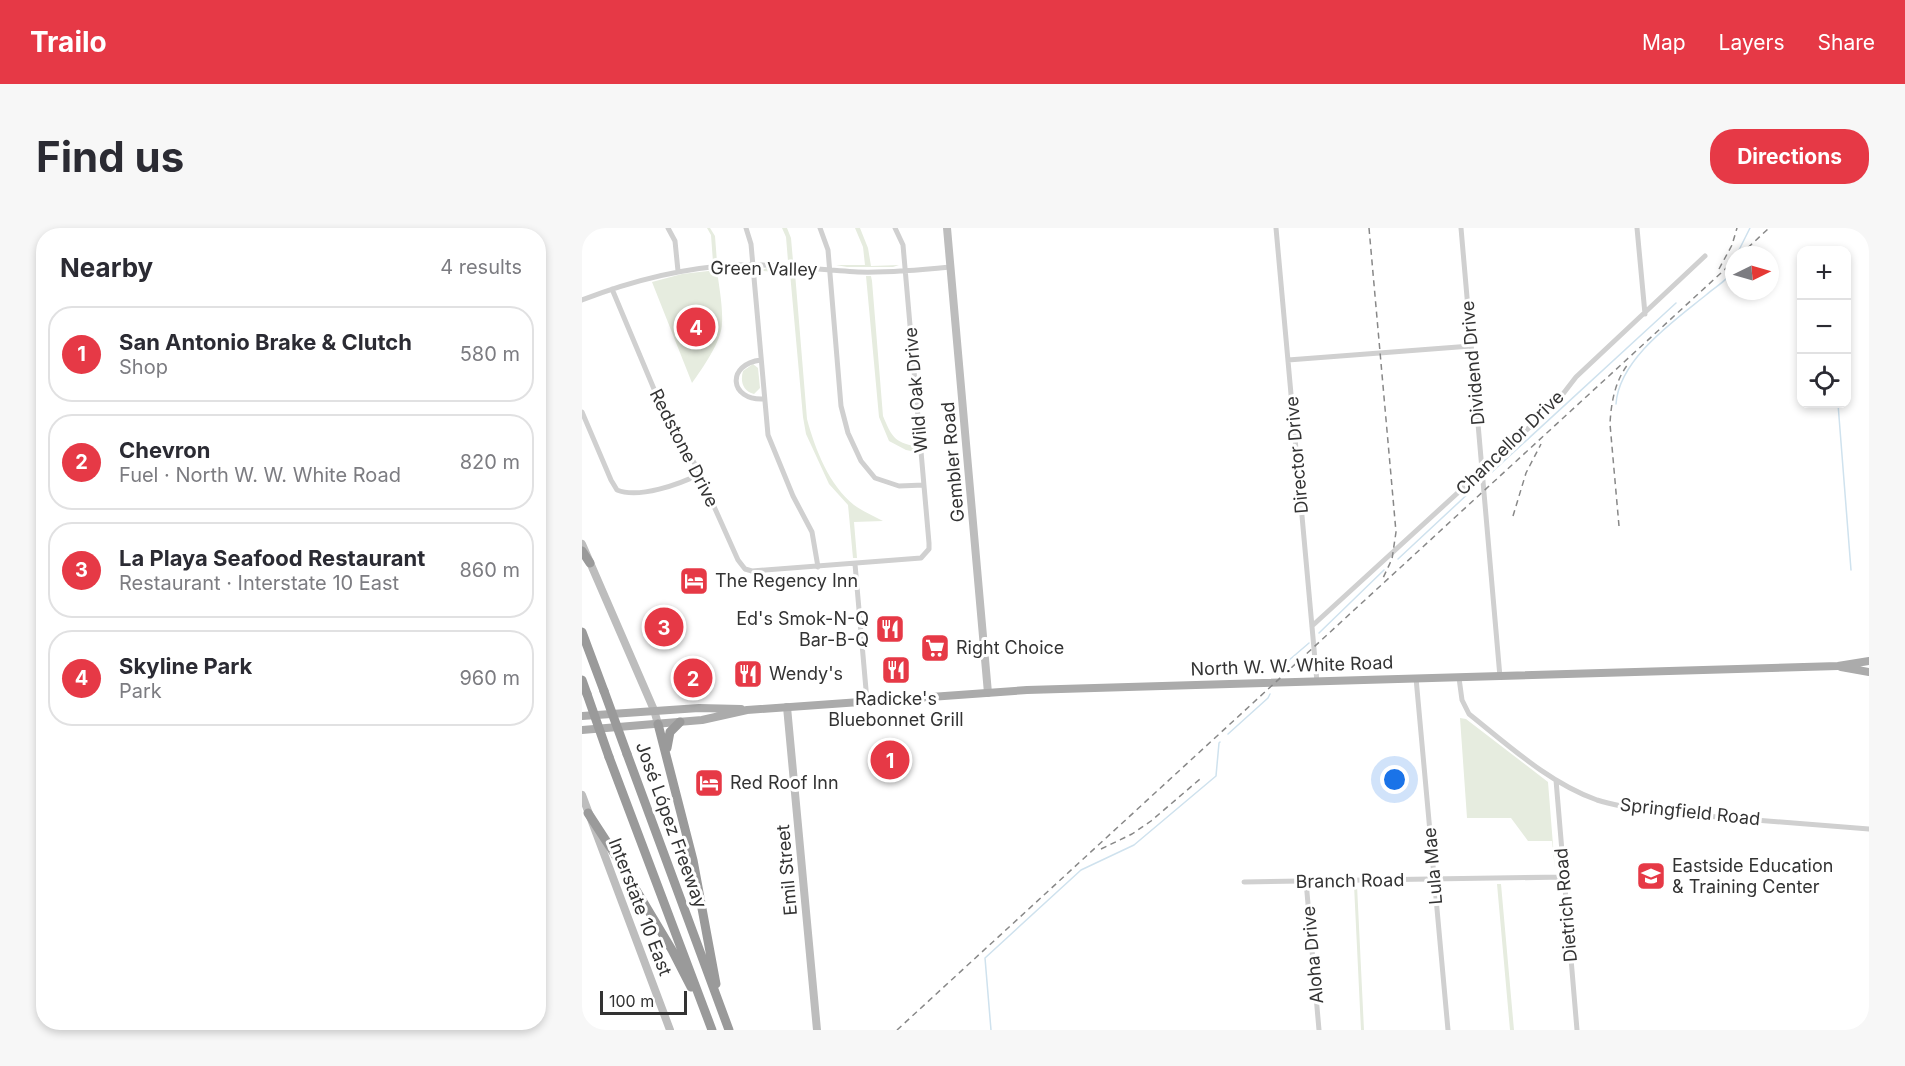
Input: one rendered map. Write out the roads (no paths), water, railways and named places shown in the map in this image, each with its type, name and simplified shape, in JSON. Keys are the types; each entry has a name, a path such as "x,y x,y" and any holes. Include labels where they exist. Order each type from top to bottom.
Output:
{"highway":[{"path":"582,551 590,563"},
{"name":"José López Freeway","path":"582,632 729,1030"},
{"name":"José López Freeway","path":"582,680 712,1030"},
{"path":"667,753 670,732 680,722"},
{"path":"658,724 693,860 720,1007"},
{"path":"588,813 672,950 704,1009"}],"main road":[{"name":"Gembler Road","path":"947,228 988,693"},
{"path":"582,544 658,724"},
{"name":"North W. W. White Road","path":"582,730 680,722 747,710 988,693 1838,666 1869,661"},
{"name":"North W. W. White Road","path":"1838,666 1869,672"},
{"name":"Emil Street","path":"787,707 816,1030"},
{"name":"North W. W. White Road","path":"582,716 654,710 722,708 747,710"},
{"name":"Interstate 10 East","path":"582,795 670,1030"}],"street":[{"path":"668,228 675,241 678,271"},
{"path":"746,228 751,244 764,399 771,445 793,496 810,526 818,567 855,564 867,701"},
{"path":"820,228 826,243 841,406 848,433 861,461 876,478 899,486 924,485"},
{"name":"Wild Oak Drive","path":"855,564 921,558 926,553 929,543 905,271 901,240 895,228"},
{"name":"Director Drive","path":"1276,228 1317,682"},
{"name":"Dividend Drive","path":"1461,228 1500,677"},
{"path":"1637,228 1645,314"},
{"name":"Chancellor Drive","path":"1312,627 1556,404 1576,377 1705,256"},
{"name":"Green Valley","path":"582,300 632,282 678,271 736,265 860,272 950,267"},
{"name":"Redstone Drive","path":"612,290 667,420 700,474 738,560 748,570 818,567"},
{"path":"1288,360 1471,346"},
{"path":"761,360 745,364 738,373 737,381 740,392 745,396 752,399 764,399"},
{"path":"582,412 617,490 625,492 669,488 700,474"},
{"name":"Lula Mae","path":"1416,678 1448,1030"},
{"name":"Springfield Road","path":"1460,678 1462,700 1469,714 1556,780 1595,799 1622,807 1656,812 1869,829"},
{"name":"Dietrich Road","path":"1556,780 1577,1030"},
{"name":"Branch Road","path":"1244,882 1564,877"},
{"name":"Aloha Drive","path":"1306,881 1319,1030"}],"waterway":[{"path":"1741,246 1750,228"},
{"path":"1616,404 1619,387 1627,372 1650,342 1725,280"},
{"path":"1492,472 1676,303"},
{"path":"1838,408 1851,570"},
{"path":"1398,559 1472,490"},
{"path":"1319,633 1384,570"},
{"path":"1281,667 1309,643"},
{"path":"1228,734 1270,694"},
{"path":"991,1030 985,958 1081,870 1134,845 1216,776 1220,742"}],"railway":[{"path":"1369,228 1396,532 1392,559 1383,578"},
{"path":"1719,269 1732,245 1737,228"},
{"path":"1750,246 1769,228"},
{"path":"897,1030 1725,269"},
{"path":"1619,526 1610,424 1615,392 1620,377 1629,363"},
{"path":"1513,516 1526,473 1541,444"},
{"path":"1101,849 1132,834 1151,821 1200,779"}],"place":[{"name":"Skyline Park","path":"696,327"},
{"name":"The Regency Inn","path":"694,581"},
{"name":"La Playa Seafood Restaurant","path":"664,627"},
{"name":"Ed's Smok-N-Q Bar-B-Q","path":"890,629"},
{"name":"Right Choice","path":"935,648"},
{"name":"Radicke's Bluebonnet Grill","path":"896,670"},
{"name":"Wendy's","path":"748,674"},
{"name":"Chevron","path":"693,678"},
{"name":"San Antonio Brake & Clutch","path":"890,760"},
{"name":"Red Roof Inn","path":"709,783"},
{"name":"Eastside Education & Training Center","path":"1651,876"}]}
